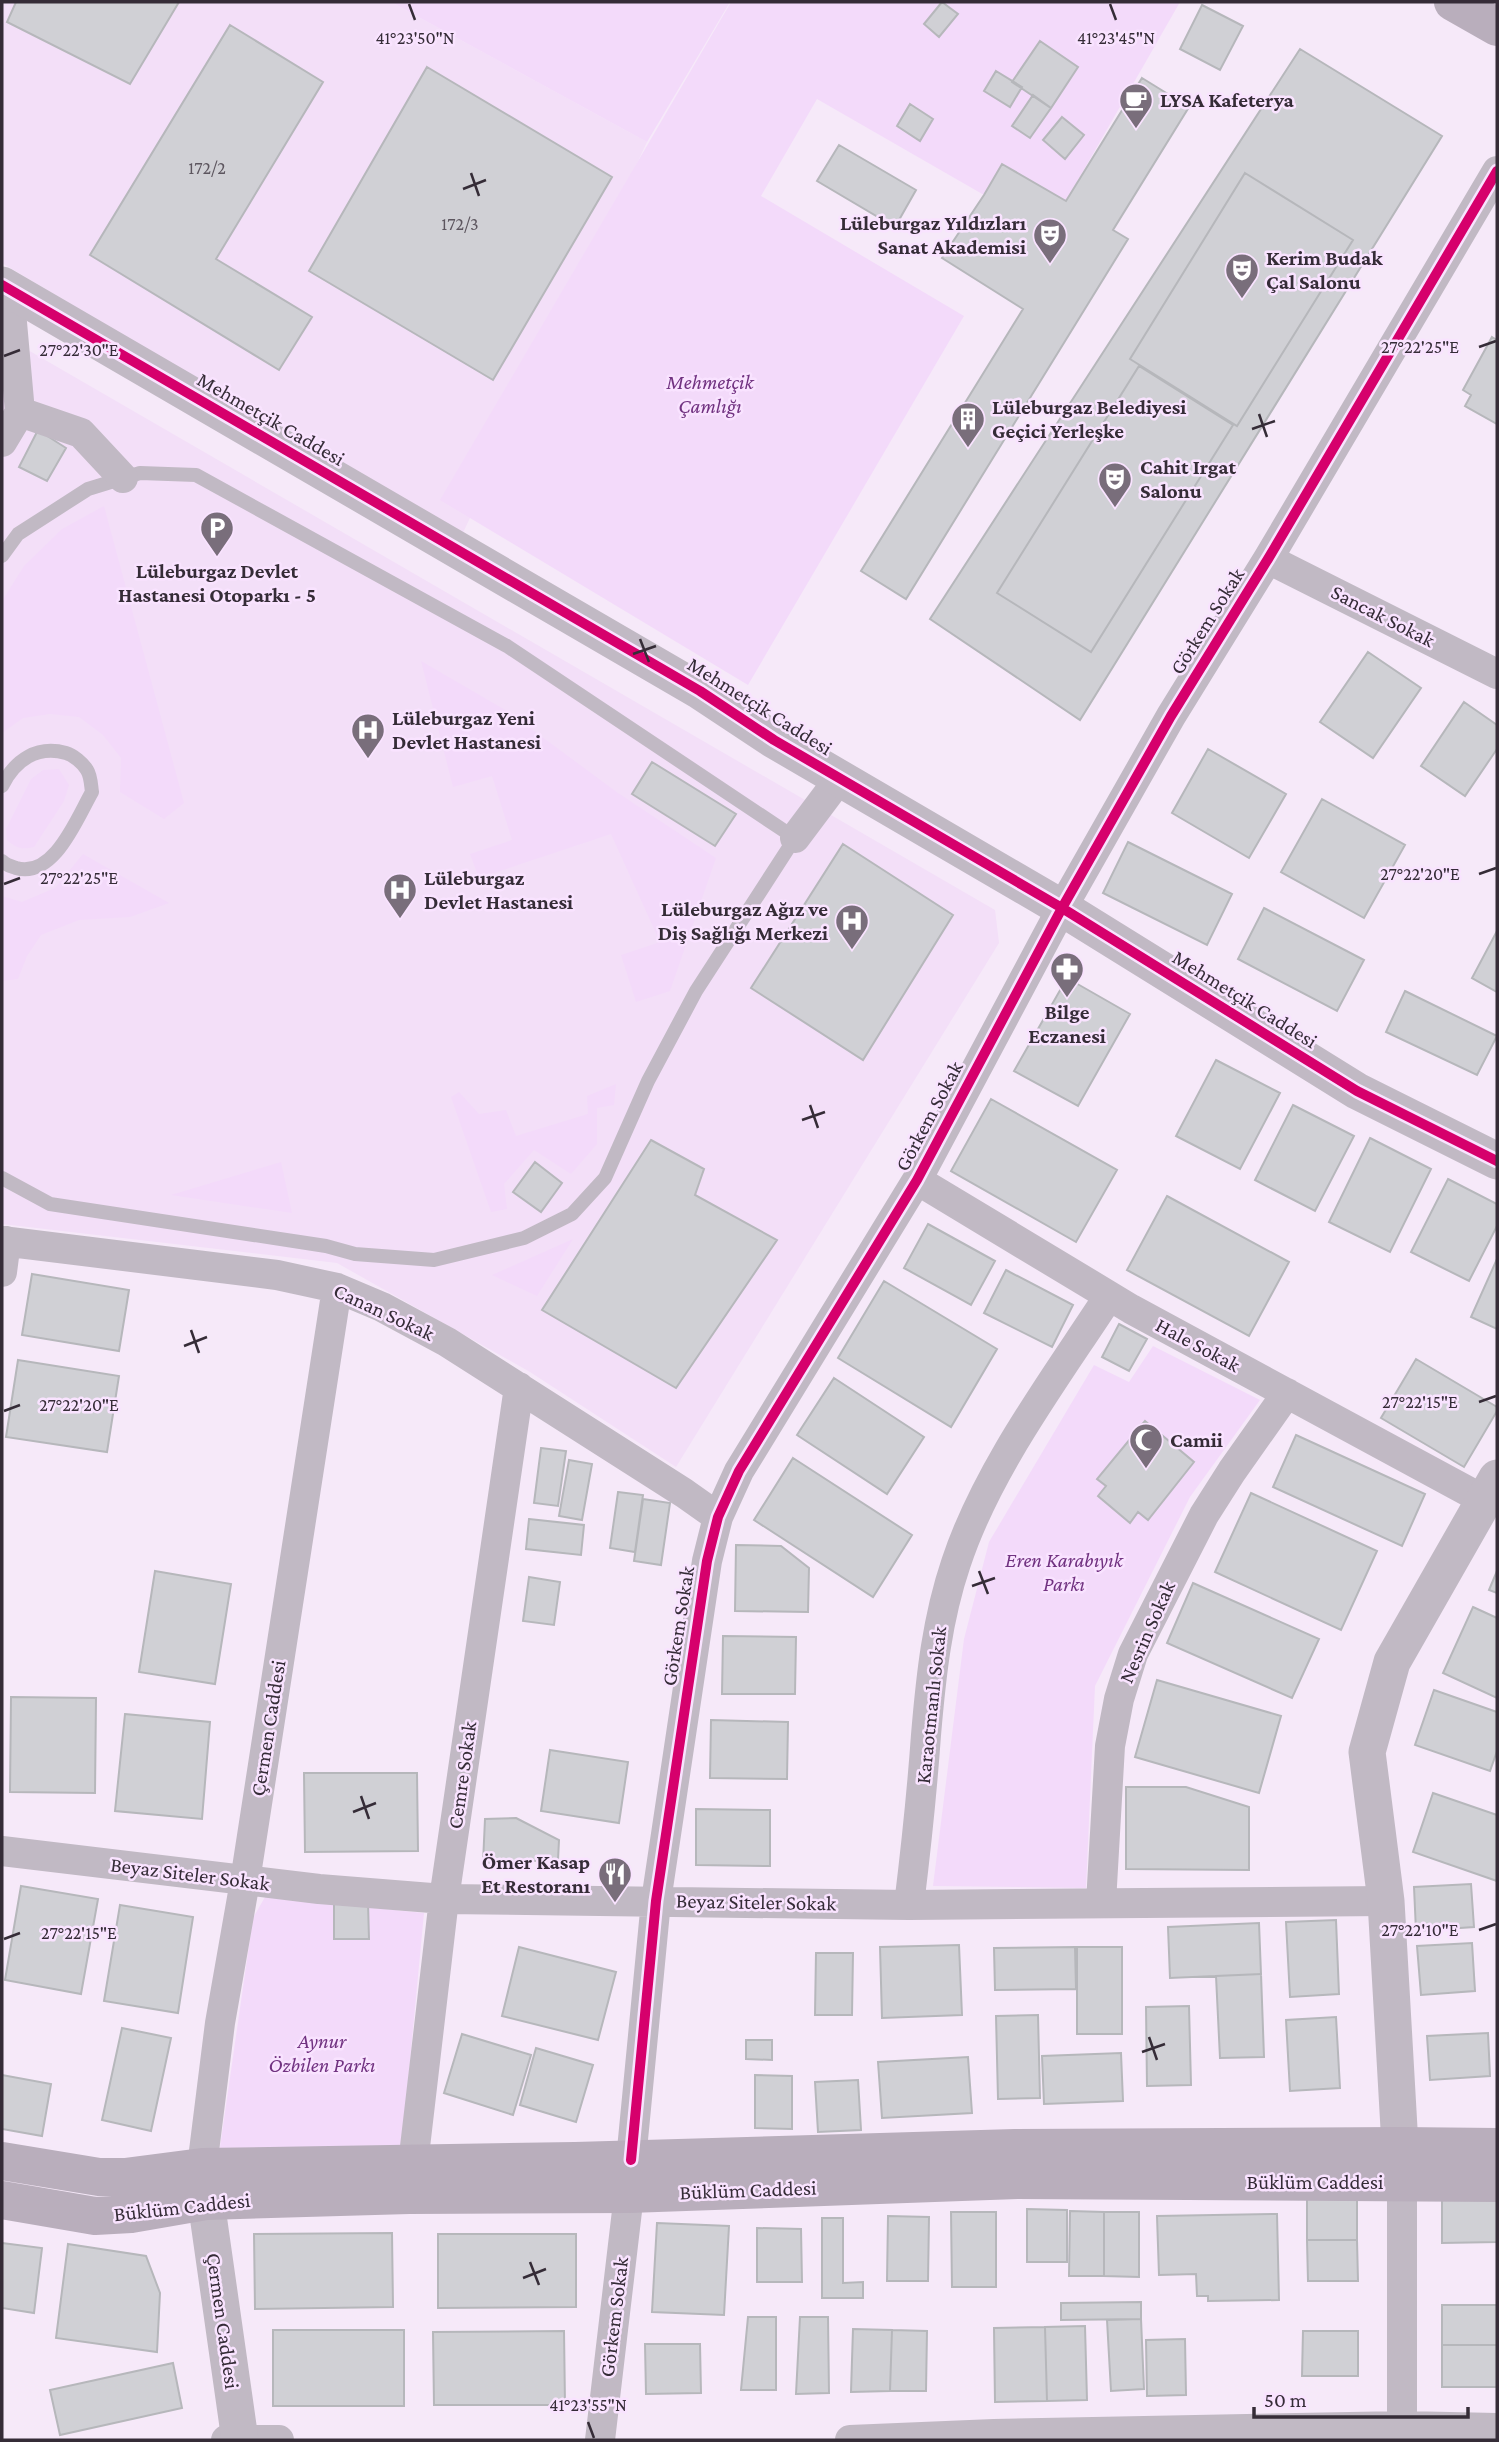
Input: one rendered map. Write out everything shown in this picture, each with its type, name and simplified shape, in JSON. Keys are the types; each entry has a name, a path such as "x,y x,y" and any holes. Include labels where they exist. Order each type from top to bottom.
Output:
{"main road":[{"path":"1453,2 1497,27"},
{"name":"Büklüm Caddesi","path":"2,2200 95,2216 131,2214 204,2184 413,2164 630,2177 1017,2180 1401,2164 1497,2147"},
{"name":"Büklüm Caddesi","path":"2,2161 99,2177 409,2195 630,2177"},
{"name":"Büklüm Caddesi","path":"1401,2164 1497,2183"}],"street":[{"name":"Görkem Sokak","path":"600,2440 630,2177 656,1901 708,1561 718,1517 739,1471 916,1180 1062,908 1171,716 1268,559 1497,171"},
{"path":"2,443 20,412 6,287"},
{"name":"Mehmetçik Caddesi","path":"6,287 688,684 774,740 1062,908 1357,1091 1497,1161"},
{"path":"20,412 81,433 123,478"},
{"name":"Sancak Sokak","path":"1268,559 1497,674"},
{"path":"795,838 840,778"},
{"name":"Hale Sokak","path":"916,1180 1109,1296 1287,1393 1491,1489"},
{"path":"2,1272 4,1241"},
{"name":"Canan Sokak","path":"4,1241 276,1275 337,1288 382,1307 447,1342 718,1517"},
{"name":"Çermen Caddesi","path":"235,2440 204,2184 220,2023 245,1881 337,1288"},
{"name":"Karaotmanlı Sokak","path":"909,1905 931,1676 940,1620 956,1562 978,1508 1009,1451 1109,1296"},
{"name":"Cemre Sokak","path":"413,2164 444,1899 519,1387"},
{"name":"Nesrin Sokak","path":"1101,1903 1110,1746 1119,1699 1133,1654 1204,1515 1287,1393"},
{"path":"1403,2433 1401,2164 1386,1901 1367,1752 1392,1662 1491,1489"},
{"name":"Beyaz Siteler Sokak","path":"2,1851 245,1881 444,1899 909,1905 1386,1901"},
{"path":"850,2440 994,2434 1403,2433 1497,2428"},
{"path":"235,2440 279,2440"}],"lane":[{"path":"2,556 18,534 88,489 140,473 196,475 507,646 795,838 696,991 648,1081 606,1178 572,1214 524,1238 434,1260 355,1254 326,1246 50,1204 2,1178"},
{"path":"2,861 25,870 41,867 58,851 92,792 88,770 72,755 51,749 25,758 4,776"}],"shaded area":[{"path":"2,2 391,2 647,142 461,537 2,263"},
{"name":"Lüleburgaz Yeni Devlet Hastanesi","path":"2,335 995,910 999,943 676,1467 530,1372 337,1263 2,1224"}],"green space":[{"path":"391,2 730,2 647,142"},
{"name":"Mehmetçik Çamlığı","path":"731,2 1180,2 1066,201 1003,164 984,195 817,99 761,196 964,316 748,685 440,500"},
{"path":"104,506 184,803 164,819 120,792 121,758 103,735 79,717 50,714 23,718 2,733 2,601 24,566 62,529"},
{"path":"421,661 507,711 618,793 716,858 670,991 636,1002 621,955 660,942 611,834 479,878 470,854 512,840 492,776 453,787"},
{"path":"59,769 69,785 64,801 34,847 13,845 7,840 6,829 31,779 43,770"},
{"path":"83,854 169,903 130,917 79,920 41,935 27,956 18,979 2,981 2,896 22,902 55,888"},
{"path":"616,1084 614,1105 597,1108 597,1144 571,1174 534,1150 504,1184 507,1209 491,1212 451,1097 459,1092 479,1114 506,1110 516,1136 588,1114 587,1096"},
{"path":"281,1162 292,1213 171,1195"},
{"path":"573,1239 537,1296 492,1275"},
{"name":"Eren Karabıyık Parkı","path":"1153,1346 1260,1400 1190,1497 1095,1686 1086,1888 933,1886 964,1639 989,1542 1094,1365 1129,1382"},
{"name":"Aynur Özbilen Parkı","path":"265,1897 424,1913 401,2155 219,2154 253,1918"}],"building":[{"path":"16,2 179,2 130,84 7,22"},
{"path":"942,2 958,14 939,37 924,24"},
{"path":"1202,5 1243,26 1220,70 1180,49"},
{"path":"230,25 323,82 216,259 312,317 279,370 90,255"},
{"path":"1040,41 1078,67 1051,108 1012,82"},
{"path":"1300,49 1442,136 1080,720 930,619"},
{"path":"427,67 612,177 493,380 309,271"},
{"path":"996,71 1022,87 1010,107 984,91"},
{"name":"Lüleburgaz Belediyesi Geçici Yerleşke","path":"1142,78 1189,107 1113,230 1128,239 906,599 861,571 1023,309 942,258 1002,164 1066,201"},
{"path":"1033,95 1051,108 1030,138 1012,126"},
{"path":"910,104 933,119 920,141 897,126"},
{"path":"1062,117 1084,135 1065,159 1043,140"},
{"path":"839,145 916,190 895,227 817,181"},
{"name":"Kerim Budak Çal Salonu","path":"1245,173 1353,240 1237,426 1130,359"},
{"path":"1492,337 1497,340 1497,424 1465,406 1471,395 1463,390"},
{"name":"Cahit Irgat Salonu","path":"1139,366 1233,425 1091,652 997,593"},
{"path":"38,430 66,448 47,481 19,467"},
{"path":"1368,652 1421,688 1373,758 1320,722"},
{"path":"1464,702 1497,725 1497,749 1465,796 1421,766"},
{"path":"1208,749 1286,794 1249,858 1172,813"},
{"path":"652,762 736,814 715,846 632,794"},
{"path":"1322,799 1405,845 1364,918 1281,872"},
{"path":"1128,842 1232,894 1207,945 1103,893"},
{"name":"Lüleburgaz Ağız ve Diş Sağlığı Merkezi","path":"843,844 953,915 863,1060 751,988"},
{"path":"1264,908 1364,960 1337,1011 1238,959"},
{"path":"1497,931 1497,992 1472,978"},
{"path":"1067,978 1130,1014 1078,1106 1014,1071"},
{"path":"1405,991 1497,1036 1477,1075 1386,1032"},
{"path":"1216,1060 1280,1093 1240,1169 1176,1136"},
{"path":"991,1099 1117,1170 1076,1242 951,1171"},
{"path":"1293,1105 1354,1136 1315,1211 1255,1180"},
{"path":"1370,1138 1431,1169 1390,1252 1329,1222"},
{"path":"651,1140 704,1169 695,1195 777,1240 676,1388 542,1310"},
{"path":"535,1162 562,1183 541,1212 513,1192"},
{"path":"1448,1179 1497,1204 1497,1226 1469,1281 1411,1252"},
{"path":"1167,1196 1289,1262 1249,1336 1127,1270"},
{"path":"928,1224 995,1261 971,1305 904,1268"},
{"path":"1497,1259 1497,1329 1471,1317"},
{"path":"1006,1270 1073,1305 1052,1347 984,1313"},
{"path":"32,1274 129,1290 119,1351 22,1335"},
{"path":"884,1281 997,1349 951,1427 838,1358"},
{"path":"1119,1324 1147,1339 1129,1371 1102,1357"},
{"path":"1416,1359 1497,1407 1464,1467 1381,1418"},
{"path":"18,1360 119,1376 107,1452 6,1437"},
{"path":"834,1378 924,1437 887,1494 797,1435"},
{"name":"Camii","path":"1145,1421 1194,1462 1148,1520 1138,1512 1130,1523 1098,1496 1106,1486 1097,1479"},
{"path":"1296,1435 1425,1494 1402,1546 1273,1487"},
{"path":"541,1448 566,1451 558,1506 534,1503"},
{"path":"793,1458 912,1535 873,1597 754,1520"},
{"path":"569,1460 592,1464 582,1520 559,1516"},
{"path":"618,1492 643,1495 635,1552 610,1548"},
{"path":"1251,1493 1377,1551 1341,1630 1215,1572"},
{"path":"643,1499 670,1503 661,1565 634,1561"},
{"path":"529,1519 584,1525 581,1555 526,1549"},
{"path":"736,1545 781,1546 809,1568 808,1612 735,1611"},
{"path":"155,1571 231,1584 215,1684 139,1672"},
{"path":"1497,1571 1497,1593 1489,1590"},
{"path":"529,1577 560,1582 554,1625 523,1621"},
{"path":"1193,1583 1319,1639 1292,1698 1167,1643"},
{"path":"1473,1607 1497,1618 1497,1698 1443,1673"},
{"path":"723,1636 796,1637 795,1694 722,1694"},
{"path":"1157,1680 1281,1716 1259,1793 1135,1757"},
{"path":"1434,1690 1497,1712 1497,1751 1490,1771 1415,1745"},
{"path":"11,1697 96,1698 95,1793 10,1792"},
{"path":"125,1714 210,1722 202,1819 115,1811"},
{"path":"711,1720 788,1722 787,1779 710,1778"},
{"path":"550,1750 628,1762 619,1823 541,1811"},
{"path":"304,1773 417,1773 418,1851 305,1852"},
{"path":"1126,1787 1186,1787 1249,1807 1249,1870 1126,1869"},
{"path":"1433,1793 1497,1815 1497,1881 1413,1852"},
{"path":"696,1809 770,1810 770,1866 696,1865"},
{"path":"516,1818 559,1840 558,1860 483,1863 485,1819"},
{"path":"1471,1884 1474,1927 1416,1931 1414,1887"},
{"path":"21,1886 98,1899 81,1994 5,1980"},
{"path":"334,1903 368,1903 369,1939 334,1939"},
{"path":"120,1905 193,1917 178,2013 104,2001"},
{"path":"1336,1920 1339,1994 1290,1997 1286,1922"},
{"path":"1259,1923 1261,1974 1170,1978 1168,1927"},
{"path":"1472,1943 1475,1991 1421,1995 1417,1946"},
{"path":"959,1945 962,2015 882,2018 880,1947"},
{"path":"519,1947 616,1972 598,2040 502,2016"},
{"path":"1075,1947 1076,1989 995,1990 994,1948"},
{"path":"1077,1947 1122,1947 1122,2034 1077,2034"},
{"path":"816,1953 853,1953 852,2015 815,2015"},
{"path":"1261,1974 1264,2057 1220,2058 1216,1976"},
{"path":"1189,2006 1191,2085 1147,2086 1146,2007"},
{"path":"1038,2015 1040,2098 998,2099 996,2016"},
{"path":"1336,2017 1340,2088 1290,2091 1286,2020"},
{"path":"122,2028 171,2038 151,2131 102,2120"},
{"path":"1488,2033 1490,2076 1430,2080 1427,2036"},
{"path":"462,2034 531,2055 513,2115 444,2093"},
{"path":"746,2040 772,2040 772,2060 746,2059"},
{"path":"536,2048 593,2065 576,2122 520,2105"},
{"path":"1121,2053 1123,2101 1044,2104 1042,2056"},
{"path":"968,2057 972,2113 882,2118 878,2062"},
{"path":"2,2075 51,2084 42,2136 2,2129"},
{"path":"755,2075 792,2076 792,2129 755,2128"},
{"path":"858,2080 861,2130 818,2132 815,2082"},
{"path":"1307,2195 1357,2195 1357,2240 1307,2240"},
{"path":"1442,2200 1497,2200 1497,2242 1442,2243"},
{"path":"1027,2209 1067,2210 1067,2262 1027,2262"},
{"path":"1070,2211 1104,2212 1104,2276 1069,2276"},
{"path":"951,2212 996,2212 996,2287 952,2287"},
{"path":"1104,2212 1139,2212 1139,2277 1104,2276"},
{"path":"1277,2214 1279,2300 1208,2301 1208,2296 1197,2296 1196,2274 1159,2275 1157,2216"},
{"path":"888,2216 929,2217 928,2281 887,2281"},
{"path":"822,2218 843,2218 843,2283 863,2282 863,2298 822,2298"},
{"path":"657,2223 729,2226 724,2315 652,2312"},
{"path":"757,2228 801,2229 802,2282 757,2282"},
{"path":"392,2233 393,2307 255,2309 254,2234"},
{"path":"438,2234 576,2234 576,2307 438,2308"},
{"path":"1307,2240 1357,2240 1358,2281 1308,2281"},
{"path":"2,2243 42,2248 34,2313 2,2308"},
{"path":"68,2244 146,2256 160,2293 157,2352 56,2338"},
{"path":"1141,2302 1141,2319 1061,2320 1061,2303"},
{"path":"1442,2305 1497,2305 1497,2345 1442,2345"},
{"path":"748,2317 776,2317 776,2390 741,2390"},
{"path":"800,2317 828,2317 829,2393 796,2394"},
{"path":"1141,2319 1144,2389 1111,2391 1107,2320"},
{"path":"1085,2326 1087,2400 1047,2401 1045,2327"},
{"path":"1045,2327 1047,2401 995,2402 994,2328"},
{"path":"853,2329 892,2330 890,2391 851,2392"},
{"path":"273,2330 404,2330 404,2406 273,2406"},
{"path":"892,2330 927,2331 926,2391 890,2391"},
{"path":"564,2331 565,2405 434,2405 433,2332"},
{"path":"1303,2331 1358,2331 1358,2376 1302,2376"},
{"path":"1185,2339 1186,2395 1147,2396 1146,2340"},
{"path":"645,2344 700,2344 701,2393 646,2394"},
{"path":"1442,2345 1497,2345 1497,2387 1442,2387"},
{"path":"173,2363 182,2408 60,2435 50,2390"}],"cycle path":[{"path":"631,2160 656,1901 707,1561 718,1517 739,1471 917,1180 1062,908 1171,716 1268,559 1497,171"},
{"path":"2,285 700,691 774,740 1062,908 1357,1091 1497,1161"}],"place":[{"name":"LYSA Kafeterya","path":"1136,130"},
{"name":"Lüleburgaz Yıldızları Sanat Akademisi","path":"1050,265"},
{"name":"Kerim Budak Çal Salonu","path":"1242,300"},
{"name":"Lüleburgaz Belediyesi Geçici Yerleşke","path":"968,449"},
{"name":"Cahit Irgat Salonu","path":"1115,509"},
{"name":"Lüleburgaz Devlet Hastanesi Otoparkı - 5","path":"217,558"},
{"name":"Lüleburgaz Yeni Devlet Hastanesi","path":"368,760"},
{"name":"Lüleburgaz Devlet Hastanesi","path":"400,920"},
{"name":"Lüleburgaz Ağız ve Diş Sağlığı Merkezi","path":"852,951"},
{"name":"Bilge Eczanesi","path":"1067,999"},
{"name":"Camii","path":"1146,1470"},
{"name":"Ömer Kasap Et Restoranı","path":"615,1904"}]}
